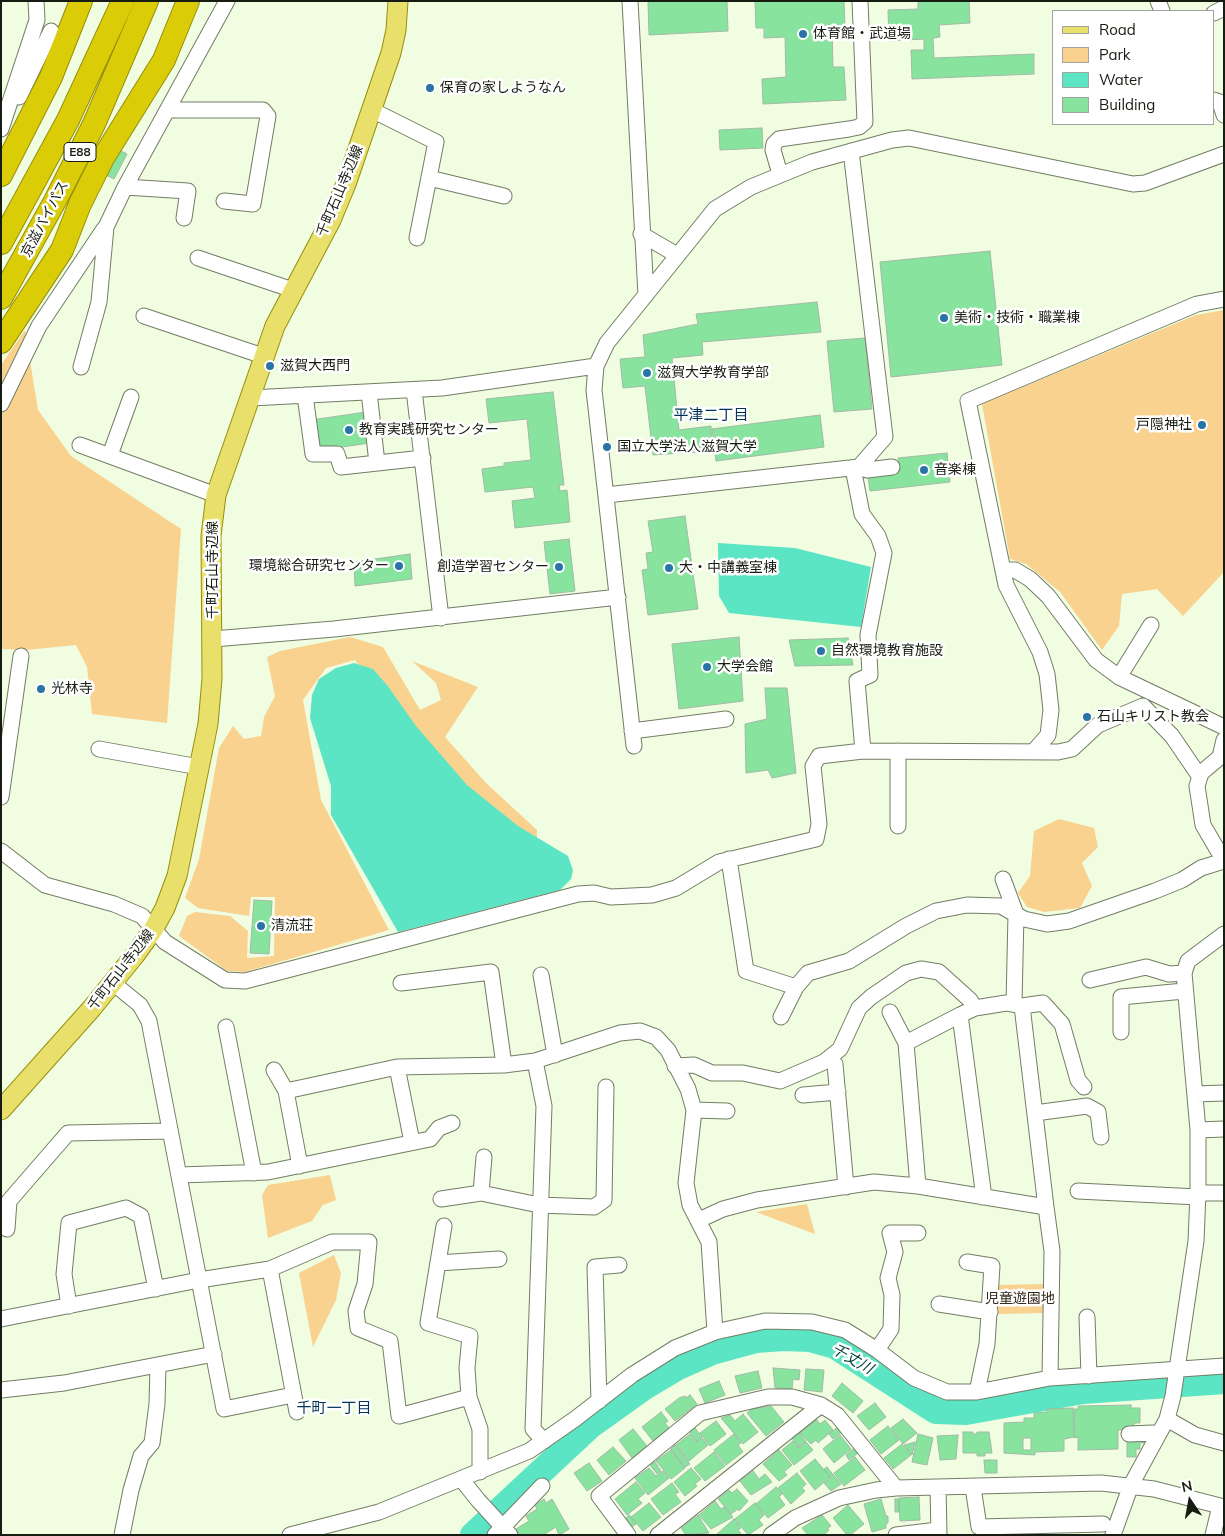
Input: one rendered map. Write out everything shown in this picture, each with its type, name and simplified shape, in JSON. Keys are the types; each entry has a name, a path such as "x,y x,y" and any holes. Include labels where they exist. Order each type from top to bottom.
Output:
{"highway":[{"path":"1,175 51,77 81,1"},
{"name":"京滋バイパス","path":"1,242 68,120 123,1"},
{"name":"京滋バイパス","path":"1,298 56,201 94,124 147,1"},
{"path":"1,342 62,250 80,204 103,158 164,60 188,1"}],"main road":[{"name":"千町石山寺辺線","path":"1,1110 114,983 154,930 177,876 208,724 213,639 211,536 216,494 222,471 252,398 275,326 331,220 372,110 396,30 398,1"}],"street":[{"path":"2,128 37,20 36,1"},
{"path":"1,404 39,326 106,227 125,188 227,1"},
{"path":"630,1 641,234 646,295"},
{"path":"780,174 773,150 774,144 780,139 849,129 865,122 860,1"},
{"path":"2,128 31,74 51,31"},
{"path":"1215,100 1220,102 1224,115"},
{"path":"169,110 264,110 268,116 253,204 224,201"},
{"path":"372,110 436,142 418,238"},
{"path":"726,719 633,738 594,390 596,366 607,343 715,209 733,196 780,174 812,162 909,138 1133,184 1144,182 1224,154"},
{"path":"851,151 885,437 856,467"},
{"path":"429,178 504,196"},
{"path":"125,188 188,191 184,218"},
{"path":"81,367 99,302 106,227"},
{"path":"641,234 676,255"},
{"path":"198,258 293,290"},
{"path":"1034,751 1048,735 1051,710 1048,674 1040,652 1006,585 968,401 1197,304 1224,299"},
{"path":"144,316 266,357"},
{"path":"252,398 414,390 517,378 596,366"},
{"path":"414,390 442,618"},
{"path":"369,392 377,463"},
{"path":"306,395 313,454 337,454 341,467 423,458"},
{"path":"110,455 131,397"},
{"path":"80,445 216,494"},
{"path":"856,467 862,514 878,536 884,553 868,635 870,675 857,681 862,751"},
{"path":"606,495 856,467 867,470 892,468"},
{"path":"1004,574 1009,570 1015,570 1030,579 1048,596 1096,660 1119,677 1224,727"},
{"path":"213,639 442,618 618,597"},
{"path":"1119,677 1151,625"},
{"path":"1,797 21,656"},
{"path":"1,851 45,885 114,904 142,916 165,942 224,980 245,981 578,894 594,893 611,897 652,895 676,888 719,862 816,839 819,824 813,766 819,756 862,751 1058,752 1072,749 1098,724 1143,706 1172,736 1200,777"},
{"path":"781,1017 796,987 808,973 849,961 906,926 936,911 968,905 1001,906 1024,919 1047,924 1069,921 1155,891 1182,880 1201,868 1224,861 1203,825 1197,786 1200,777 1220,757 1224,740"},
{"path":"99,749 199,767"},
{"path":"898,751 898,826"},
{"path":"729,859 746,971 796,987"},
{"path":"1003,879 1016,914 1018,1005 1035,1113 1052,1251 1050,1378"},
{"path":"973,1487 979,1527 1108,1530 1130,1485 1168,1419 1196,1241 1198,1195 1196,1094 1184,991 1184,973 1188,961 1224,934"},
{"path":"1090,980 1146,967 1168,974 1184,973"},
{"path":"675,1066 694,1064 712,1072 743,1073 780,1081 824,1062 840,1049 860,1008 871,996 906,974 921,969 939,972 970,1000 975,1008"},
{"path":"401,983 491,972 504,1064"},
{"path":"540,975 555,1055"},
{"path":"114,983 140,1005 149,1021 224,1409 293,1396"},
{"path":"1121,1032 1121,997 1184,991"},
{"path":"906,1043 975,1008 1006,1003 1018,1005 1043,1003 1062,1024 1078,1080 1084,1087"},
{"path":"890,1012 906,1043 919,1176 918,1186"},
{"path":"960,1015 983,1190 982,1197"},
{"path":"226,1027 254,1173"},
{"path":"286,1091 398,1067 504,1064 535,1061 620,1033 640,1031 656,1037 668,1050 688,1090 694,1110 686,1183 690,1205 709,1242 715,1332"},
{"path":"535,1061 544,1106 539,1205 533,1429 544,1441"},
{"path":"836,1064 846,1186"},
{"path":"398,1067 412,1142"},
{"path":"274,1070 286,1091 300,1166"},
{"path":"441,1199 481,1193 539,1205 594,1207 604,1200 606,1087"},
{"path":"802,1095 838,1092"},
{"path":"1196,1094 1224,1093"},
{"path":"1035,1113 1087,1106 1098,1112 1101,1137"},
{"path":"694,1110 727,1111"},
{"path":"179,1175 254,1173 300,1166 430,1139 439,1128 452,1124"},
{"path":"1198,1130 1224,1129"},
{"path":"7,1229 9,1202 68,1133 170,1131"},
{"path":"481,1193 484,1157"},
{"path":"699,1220 724,1209 757,1200 874,1182 918,1186 1046,1207"},
{"path":"1078,1191 1198,1195 1224,1193"},
{"path":"68,1306 64,1274 69,1223 126,1208 141,1216 156,1289"},
{"path":"444,1226 428,1323 470,1336 467,1368 469,1397 480,1429 480,1472"},
{"path":"877,1350 892,1329 892,1295 888,1278 895,1252 890,1233 918,1233"},
{"path":"1,1319 199,1280 270,1269 332,1242 369,1242 365,1284 356,1311 358,1328 390,1341 399,1416 469,1397"},
{"path":"438,1263 500,1259"},
{"path":"967,1262 992,1266 987,1344 977,1392"},
{"path":"599,1401 595,1267 619,1265"},
{"path":"270,1269 296,1412"},
{"path":"939,1304 990,1312"},
{"path":"1087,1317 1089,1376"},
{"path":"290,1535 379,1512 462,1480 529,1451 632,1375 675,1348 715,1332 765,1322 812,1322 844,1330 877,1350 914,1378 947,1392 977,1392 1050,1378 1176,1375 1224,1366"},
{"path":"1,1390 64,1383 214,1354"},
{"path":"122,1535 131,1490 141,1456 152,1443 158,1404 158,1364"},
{"path":"625,1534 598,1496 700,1413 768,1397 792,1398 821,1405 837,1415 896,1488"},
{"path":"658,1535 821,1405"},
{"path":"1168,1419 1195,1435 1224,1443"},
{"path":"1129,1434 1153,1433 1158,1435"},
{"path":"462,1480 502,1531"},
{"path":"771,1535 795,1518 832,1501 857,1493 896,1488 1101,1483 1130,1485 1222,1507 1213,1535"},
{"path":"502,1531 505,1522 542,1486"},
{"path":"896,1535 938,1532 938,1488"}],"green space":[{"path":"1224,310 1224,572 1183,616 1157,589 1122,594 1119,626 1102,650 1060,592 1026,564 1010,559 982,404 1196,315"},
{"path":"25,330 38,410 71,456 181,529 167,723 92,714 87,667 76,645 26,650 1,649 1,365"},
{"path":"350,637 383,647 420,710 441,700 436,683 412,661 478,687 445,737 486,783 537,830 537,847 467,798 382,705 355,660 326,668 303,700 321,800 389,930 245,972 227,971 179,936 187,916 195,912 230,916 248,931 247,958 274,956 275,897 251,897 249,916 198,908 185,898 199,859 219,748 233,726 244,739 261,736 264,717 275,696 267,657 280,651"},
{"path":"1059,819 1094,828 1098,847 1082,863 1092,886 1080,908 1044,912 1027,907 1018,893 1030,876 1034,831"},
{"path":"330,1175 336,1200 323,1205 312,1221 268,1238 262,1195 268,1185"},
{"path":"807,1204 815,1234 756,1212"},
{"path":"334,1255 341,1273 336,1300 313,1347 299,1273"},
{"name":"児童遊園地","path":"1044,1284 1045,1313 996,1314 997,1285"}],"water":[{"path":"718,543 795,548 871,567 861,627 729,613 719,596"},
{"path":"354,663 373,669 387,685 416,726 467,785 518,826 568,856 573,870 571,879 560,890 398,932 331,815 331,786 310,718 312,695 319,679 336,668"}],"building":[{"path":"648,1 727,1 728,31 649,35"},
{"path":"755,1 844,1 845,29 832,29 833,67 844,67 846,100 763,104 762,79 786,77 785,37 764,38 764,28 756,28"},
{"path":"918,1 969,1 970,23 939,25 940,37 933,38 934,58 1034,54 1034,74 912,79 911,50 924,50 924,39 889,41 888,10 918,9"},
{"path":"762,128 763,148 720,150 719,130"},
{"path":"103,142 127,154 114,179 90,167"},
{"name":"美術・技術・職業棟","path":"990,251 1002,365 891,377 880,262"},
{"name":"滋賀大学教育学部","path":"817,302 821,332 702,342 703,355 672,358 679,430 711,426 712,451 653,455 645,386 623,388 620,359 645,357 643,335 698,324 696,314"},
{"path":"865,338 872,409 834,412 827,341"},
{"path":"553,392 564,485 559,485 560,491 567,490 570,522 515,528 512,501 535,498 533,487 485,492 482,469 504,466 504,463 531,460 527,419 489,423 486,399"},
{"path":"366,412 370,443 315,451 311,420"},
{"path":"820,415 824,447 716,461 712,429"},
{"path":"947,453 950,482 870,491 868,477 899,473 898,458"},
{"path":"685,516 698,609 648,615 642,570 648,569 646,553 653,552 648,521"},
{"name":"創造学習センター","path":"569,539 575,591 550,594 544,542"},
{"path":"410,554 412,579 355,586 354,562"},
{"name":"大学会館","path":"739,637 743,701 679,709 672,644"},
{"path":"848,638 853,665 795,666 789,640"},
{"path":"765,688 787,688 796,773 772,778 768,770 746,773 745,724 767,719"},
{"path":"254,900 272,901 269,954 250,953"},
{"path":"773,1368 800,1370 799,1380 793,1379 792,1389 775,1388"},
{"path":"806,1369 824,1370 822,1392 804,1390"},
{"path":"758,1371 762,1388 740,1393 735,1376"},
{"path":"719,1381 725,1395 705,1403 699,1389"},
{"path":"842,1383 863,1401 853,1413 832,1396"},
{"path":"690,1395 697,1404 675,1421 665,1409 679,1398 685,1396 686,1398"},
{"path":"875,1403 886,1417 869,1430 857,1416"},
{"path":"1131,1405 1131,1408 1140,1408 1140,1423 1134,1423 1134,1429 1118,1430 1118,1449 1078,1450 1078,1437 1074,1438 1074,1409 1078,1409 1078,1406"},
{"path":"771,1406 784,1422 766,1436 747,1413 752,1409"},
{"path":"1073,1408 1074,1437 1064,1439 1064,1451 1035,1452 1035,1455 1004,1453 1004,1423 1024,1422 1024,1418 1034,1418 1034,1413 1047,1412 1047,1409","holes":["1023,1438 1031,1438 1031,1450 1023,1450"]},
{"path":"661,1412 668,1421 665,1423 669,1428 653,1441 642,1427"},
{"path":"743,1414 758,1432 743,1444 721,1418 730,1415 735,1421"},
{"path":"816,1419 820,1424 825,1420 833,1430 818,1443 816,1440 811,1444 800,1433"},
{"path":"903,1419 917,1433 903,1444 891,1428"},
{"path":"716,1421 726,1434 710,1446 700,1433"},
{"path":"888,1426 899,1440 881,1454 870,1440"},
{"path":"838,1427 842,1432 833,1439 829,1434"},
{"path":"695,1428 702,1437 697,1441 690,1432"},
{"path":"633,1429 647,1446 632,1458 619,1440"},
{"path":"963,1432 977,1434 977,1432 989,1432 992,1453 985,1453 985,1456 977,1456 977,1453 963,1453"},
{"path":"799,1433 806,1441 799,1447 792,1438"},
{"path":"690,1434 697,1442 702,1438 708,1445 689,1461 676,1445"},
{"path":"734,1434 741,1443 738,1445 743,1452 726,1465 714,1450"},
{"path":"918,1434 933,1438 927,1465 912,1462"},
{"path":"840,1435 851,1449 834,1463 823,1449"},
{"path":"958,1435 956,1459 940,1460 937,1436"},
{"path":"1127,1438 1144,1438 1144,1443 1140,1443 1140,1449 1136,1449 1136,1457 1127,1457"},
{"path":"793,1441 799,1448 806,1442 813,1450 794,1465 782,1450"},
{"path":"915,1442 912,1455 904,1445"},
{"path":"902,1444 911,1455 893,1469 884,1458"},
{"path":"675,1445 690,1464 685,1467 671,1449"},
{"path":"613,1447 626,1461 609,1475 597,1460"},
{"path":"854,1448 858,1453 849,1460 846,1455"},
{"path":"671,1450 685,1468 671,1479 656,1461"},
{"path":"779,1450 792,1465 784,1472 787,1475 779,1481 763,1464"},
{"path":"714,1452 725,1466 705,1481 694,1468"},
{"path":"855,1457 865,1470 844,1486 834,1473"},
{"path":"815,1459 830,1477 815,1490 800,1471"},
{"path":"984,1460 997,1460 997,1473 985,1473"},
{"path":"655,1462 661,1471 657,1474 650,1465"},
{"path":"589,1463 602,1481 587,1491 574,1473"},
{"path":"827,1467 841,1484 831,1491 824,1483 831,1478 824,1469"},
{"path":"649,1468 656,1476 663,1471 669,1478 648,1495 635,1478"},
{"path":"691,1468 701,1479 695,1484 697,1486 685,1496 674,1482"},
{"path":"753,1471 759,1479 765,1474 772,1482 751,1495 740,1481"},
{"path":"797,1473 806,1484 802,1488 805,1491 791,1504 778,1488"},
{"path":"636,1482 645,1493 638,1499 642,1503 627,1515 615,1499"},
{"path":"672,1483 679,1492 675,1494 681,1502 663,1515 651,1499"},
{"path":"776,1487 782,1494 779,1497 785,1505 768,1518 756,1504"},
{"path":"737,1489 748,1501 739,1511 738,1509 731,1514 718,1499 729,1490 732,1493"},
{"path":"919,1497 920,1520 900,1521 899,1498"},
{"path":"544,1499 546,1503 552,1499 569,1529 561,1534 558,1533 556,1527 543,1535 517,1535 516,1529 529,1521 526,1516 537,1509 535,1505"},
{"path":"881,1499 886,1516 888,1516 888,1523 886,1523 886,1528 872,1532 864,1504"},
{"path":"895,1499 899,1499 899,1512 895,1512"},
{"path":"715,1501 721,1509 724,1507 733,1517 711,1529 699,1515"},
{"path":"649,1503 661,1517 643,1531 631,1517"},
{"path":"755,1503 764,1515 759,1520 763,1525 748,1535 735,1519"},
{"path":"848,1505 864,1524 850,1535 847,1535 833,1518"},
{"path":"629,1515 636,1524 632,1527 625,1519"},
{"path":"698,1515 709,1533 686,1535 681,1528"},
{"path":"822,1515 831,1526 827,1529 829,1530 824,1535 808,1535 802,1528"},
{"path":"734,1519 741,1528 738,1530 742,1535 716,1535"}],"waterway":[{"name":"千丈川","path":"473,1535 590,1426 646,1386 678,1367 712,1352 756,1340 810,1339 835,1346 936,1411 966,1412 1083,1391 1224,1381"}],"place":[{"name":"体育館・武道場","path":"803,34"},
{"name":"保育の家しようなん","path":"430,88"},
{"name":"美術・技術・職業棟","path":"944,318"},
{"name":"滋賀大西門","path":"270,366"},
{"name":"滋賀大学教育学部","path":"647,373"},
{"name":"戸隠神社","path":"1202,425"},
{"name":"教育実践研究センター","path":"349,430"},
{"name":"国立大学法人滋賀大学","path":"607,447"},
{"name":"音楽棟","path":"924,470"},
{"name":"環境総合研究センター","path":"399,566"},
{"name":"創造学習センター","path":"559,567"},
{"name":"大・中講義室棟","path":"669,568"},
{"name":"自然環境教育施設","path":"821,651"},
{"name":"大学会館","path":"707,667"},
{"name":"光林寺","path":"41,689"},
{"name":"石山キリスト教会","path":"1087,717"},
{"name":"清流荘","path":"261,926"}],"district":[{"name":"平津二丁目","path":"711,415"},
{"name":"千町一丁目","path":"334,1408"}]}
